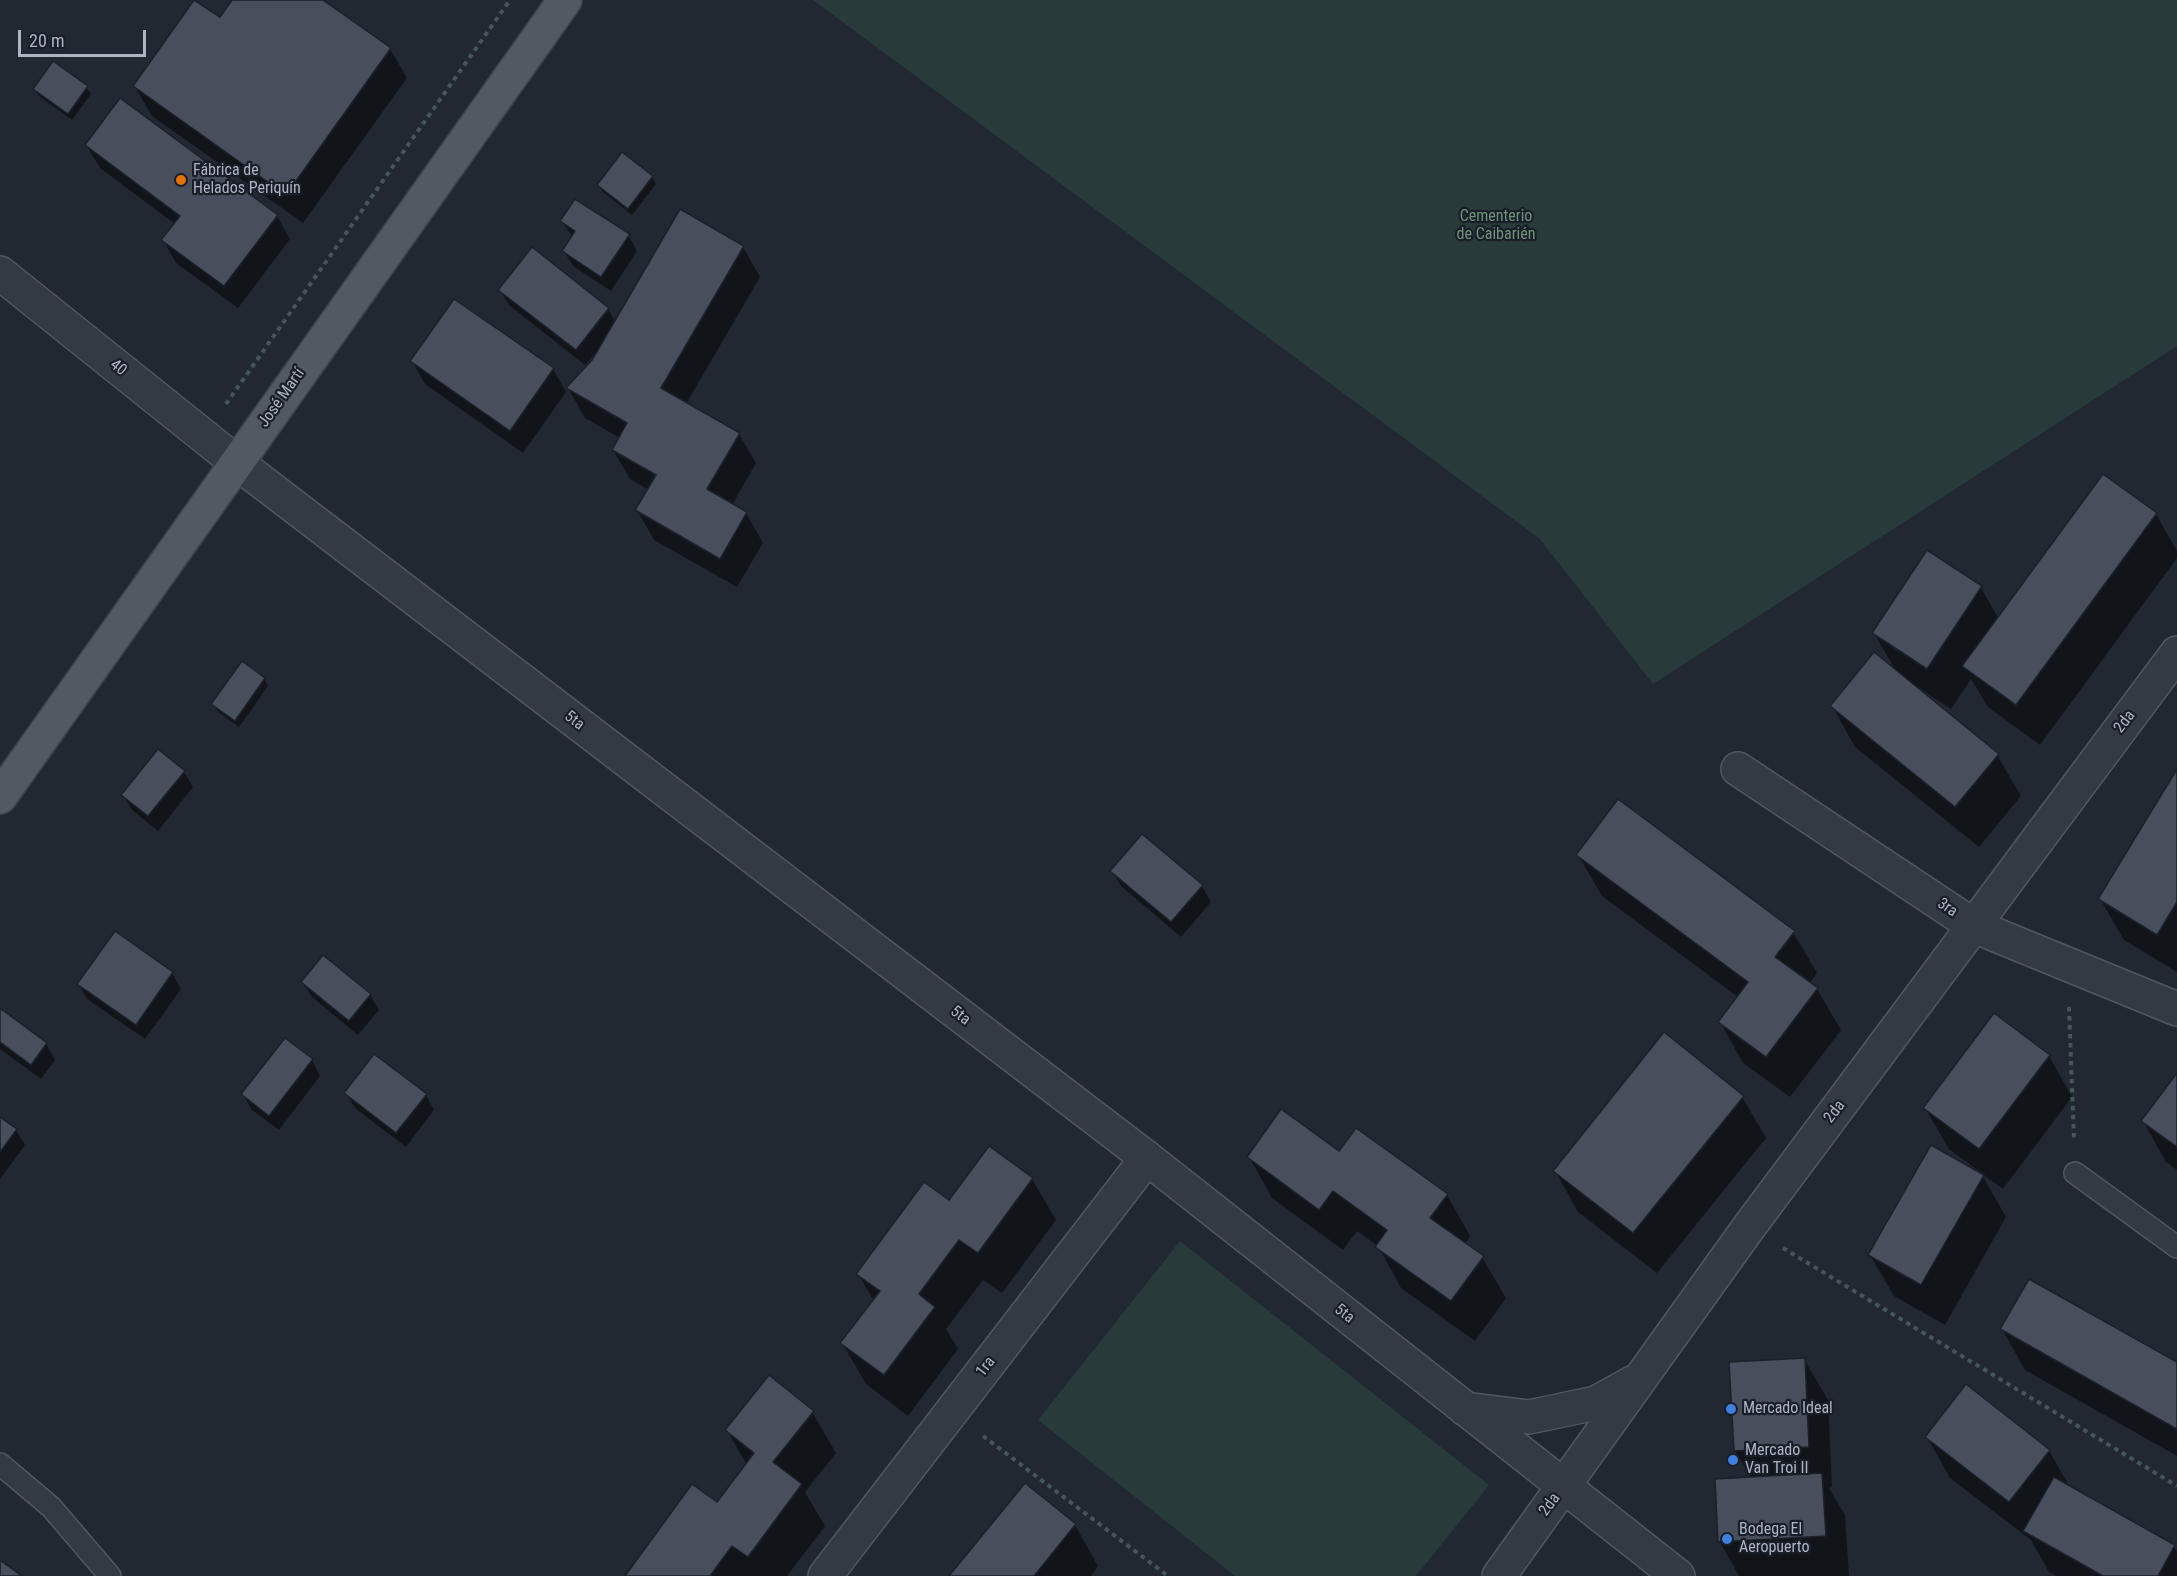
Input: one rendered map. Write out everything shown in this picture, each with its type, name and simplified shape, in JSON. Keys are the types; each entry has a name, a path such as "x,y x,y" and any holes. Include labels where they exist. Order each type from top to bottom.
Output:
{"main road":[{"name":"José Martí","path":"0,797 565,0"}],"street":[{"name":"40","path":"0,273 236,462"},
{"name":"5ta","path":"236,462 1147,1158 1678,1576"},
{"name":"2da","path":"1499,1576 1749,1227 2177,653"},
{"name":"3ra","path":"1738,769 1974,926 2177,1009"},
{"name":"1ra","path":"825,1576 1147,1158"},
{"path":"1464,1409 1529,1417 1596,1403 1641,1378"}],"lane":[{"path":"2075,1173 2177,1247"},
{"path":"0,1464 51,1507 110,1576"}],"path":[{"path":"203,436 510,0"},
{"path":"2067,964 2075,1173"},
{"path":"1749,1227 2177,1486"},
{"path":"951,1412 1168,1576"}],"green space":[{"name":"Cementerio de Caibarién","path":"813,0 2177,0 2177,346 1653,684 1540,539"},
{"path":"1180,1241 1489,1485 1416,1576 1235,1576 1038,1420"}],"building":[{"path":"194,0 220,17 232,0 323,0 391,48 286,195 133,86"},
{"path":"53,61 88,86 68,114 33,89"},
{"name":"Fábrica de Helados Periquín","path":"120,98 278,215 224,286 161,240 180,216 85,145"},
{"path":"622,152 653,176 628,209 597,185"},
{"path":"575,199 630,234 601,277 562,251 575,231 560,221"},
{"path":"680,209 744,246 661,388 740,433 707,489 747,512 720,559 635,510 656,475 612,450 627,423 566,388 592,360"},
{"path":"532,247 609,308 576,350 498,290"},
{"path":"454,299 554,368 510,431 410,361"},
{"path":"2103,474 2157,513 2016,705 1962,666"},
{"path":"1927,550 1982,586 1927,669 1872,633"},
{"path":"1874,652 1999,754 1955,807 1830,706"},
{"path":"242,661 265,678 235,721 211,704"},
{"path":"158,749 185,771 148,816 121,795"},
{"path":"2177,769 2177,902 2157,935 2098,899"},
{"path":"1618,799 1795,931 1775,957 1818,988 1766,1057 1718,1022 1748,982 1576,855"},
{"path":"1142,834 1203,885 1171,922 1110,871"},
{"path":"115,931 173,972 136,1025 77,984"},
{"path":"323,955 371,994 349,1021 301,982"},
{"path":"0,1008 47,1043 31,1065 0,1042"},
{"path":"1994,1013 2050,1055 1979,1149 1923,1108"},
{"path":"1664,1032 1744,1096 1633,1233 1553,1171"},
{"path":"285,1038 313,1059 269,1116 241,1094"},
{"path":"374,1054 427,1094 396,1133 344,1093"},
{"path":"2177,1073 2177,1147 2141,1121"},
{"path":"1281,1109 1339,1151 1356,1128 1448,1194 1430,1218 1484,1256 1451,1301 1375,1247 1387,1230 1333,1191 1319,1210 1247,1157"},
{"path":"0,1117 17,1129 0,1152"},
{"path":"1931,1145 1984,1175 1921,1285 1868,1255"},
{"path":"989,1146 1033,1178 978,1253 959,1240 919,1294 935,1307 884,1375 840,1343 880,1291 856,1274 924,1182 949,1200"},
{"path":"2029,1279 2177,1362 2177,1429 2000,1329"},
{"path":"1805,1358 1809,1447 1734,1451 1729,1362"},
{"path":"769,1375 814,1411 773,1462 802,1484 748,1557 732,1546 710,1576 625,1576 692,1484 717,1502 754,1453 725,1430"},
{"path":"1966,1384 2050,1450 2009,1502 1925,1437"},
{"path":"1822,1473 1826,1536 1718,1542 1715,1479"},
{"path":"2054,1477 2175,1545 2158,1576 2103,1576 2023,1531"},
{"path":"1025,1483 1076,1524 1034,1576 949,1576"},
{"path":"0,1560 22,1576 0,1576"}],"place":[{"name":"Fábrica de Helados Periquín","path":"181,180"},
{"name":"Mercado Ideal","path":"1731,1409"},
{"name":"Mercado Van Troi II","path":"1733,1460"},
{"name":"Bodega El Aeropuerto","path":"1727,1539"}]}
